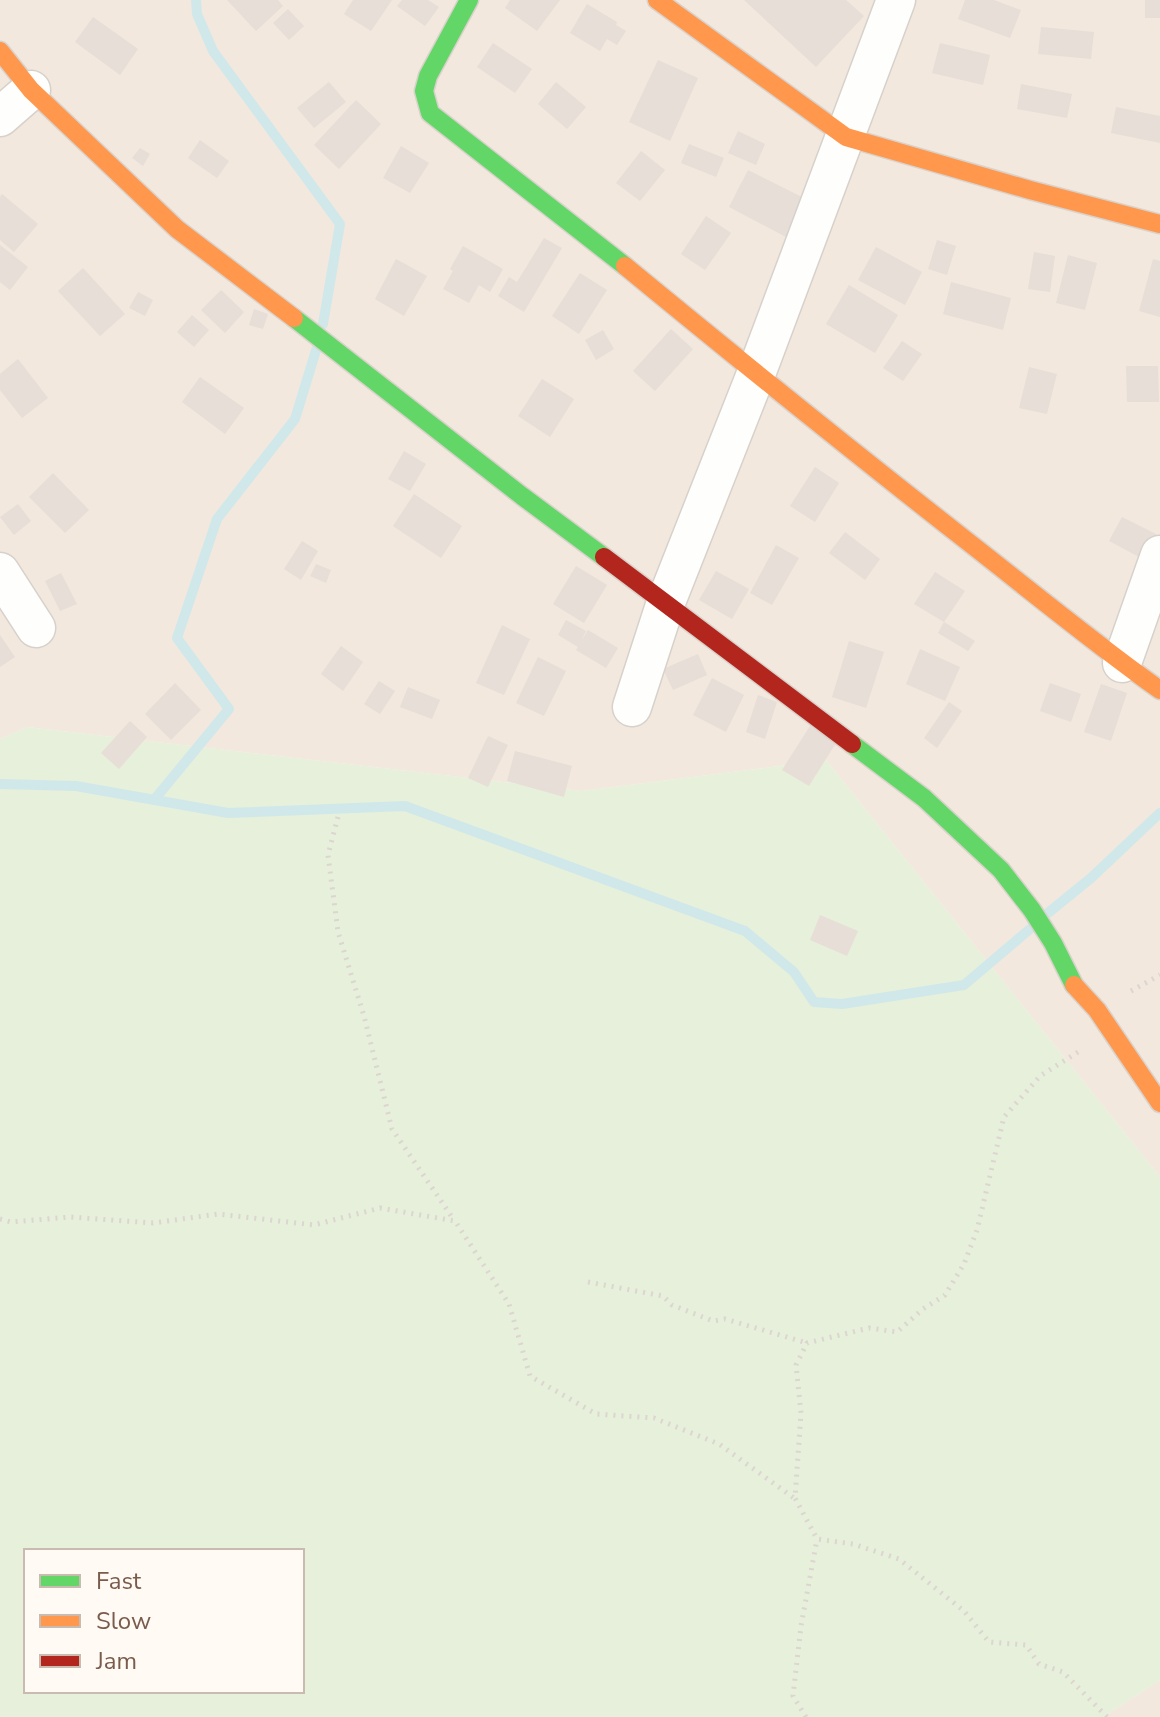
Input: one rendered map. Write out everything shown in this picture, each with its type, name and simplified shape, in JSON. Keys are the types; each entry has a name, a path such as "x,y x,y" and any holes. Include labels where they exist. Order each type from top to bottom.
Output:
{"street":[{"path":"469,0 428,76 424,91 430,113 580,229 756,374 1160,690"},
{"path":"657,0 846,137 1160,224"},
{"path":"632,707 666,602 756,374 896,0"},
{"path":"0,51 31,90 177,229 328,342 522,496 924,798 1001,870 1032,910 1074,985 1097,1010 1160,1103"},
{"path":"0,117 31,90"},
{"path":"0,572 36,628"},
{"path":"1122,663 1156,575"}],"path":[{"path":"338,817 328,855 338,932 364,1016 392,1129 509,1304 530,1376 596,1414 654,1418 719,1444 795,1498 817,1539 801,1626 793,1696 806,1717"},
{"path":"588,1282 663,1296 672,1305 713,1321 725,1319 807,1343 869,1328 897,1332 945,1295 964,1264 977,1230 1004,1117 1040,1076 1081,1051 1097,1010"},
{"path":"0,1219 11,1222 70,1217 153,1223 218,1214 314,1225 380,1208 455,1221"},
{"path":"795,1498 801,1413 796,1365 807,1343"},
{"path":"817,1539 853,1544 899,1559 964,1611 989,1642 1026,1645 1039,1664 1063,1672 1107,1717"}],"shaded area":[{"path":"0,0 1160,0 1160,1177 826,760 582,791 27,727 0,739"},
{"path":"1160,1680 1160,1717 1103,1717"}],"green space":[{"path":"27,727 582,791 826,760 1160,1177 1160,1680 1103,1717 0,1717 0,739"}],"building":[{"path":"227,0 278,0 283,6 256,31"},
{"path":"353,0 392,0 371,31 344,14"},
{"path":"402,0 428,0 439,7 425,26 397,6"},
{"path":"510,0 560,0 537,31 505,8"},
{"path":"744,0 846,0 864,16 816,67"},
{"path":"965,0 994,0 1021,10 1010,38 958,19"},
{"path":"1145,0 1160,0 1160,18 1145,18"},
{"path":"587,4 626,31 617,45 607,39 600,51 570,33"},
{"path":"288,9 304,26 289,40 273,23"},
{"path":"93,17 138,49 120,75 75,42"},
{"path":"1041,27 1094,32 1091,59 1038,54"},
{"path":"493,43 532,69 515,93 477,67"},
{"path":"940,43 990,55 983,85 932,73"},
{"path":"658,60 698,78 670,141 629,122"},
{"path":"329,82 346,102 314,128 297,108"},
{"path":"556,82 586,107 567,129 538,104"},
{"path":"1021,84 1072,94 1067,118 1017,109"},
{"path":"356,100 381,124 339,169 314,145"},
{"path":"1116,107 1160,116 1160,143 1111,133"},
{"path":"738,131 765,144 756,165 728,153"},
{"path":"200,140 229,161 217,178 188,158"},
{"path":"689,144 724,158 716,177 681,163"},
{"path":"401,146 429,163 410,193 383,178"},
{"path":"140,148 150,154 143,166 132,158"},
{"path":"641,151 665,170 640,201 616,183"},
{"path":"748,170 806,199 786,237 729,207"},
{"path":"2,194 38,224 14,252 0,240"},
{"path":"706,216 731,233 705,270 681,254"},
{"path":"544,238 562,248 524,312 498,296 509,277 517,282"},
{"path":"937,240 956,246 947,275 928,269"},
{"path":"0,245 28,267 10,290 0,282"},
{"path":"463,246 503,269 490,292 479,285 469,303 443,289"},
{"path":"876,247 922,272 905,305 858,280"},
{"path":"1034,252 1055,256 1050,292 1028,289"},
{"path":"1068,255 1097,263 1085,310 1056,303"},
{"path":"396,259 427,276 404,316 375,299"},
{"path":"1153,259 1160,261 1160,317 1139,311"},
{"path":"83,268 125,314 100,336 58,291"},
{"path":"580,273 607,290 579,334 552,316"},
{"path":"951,282 1011,298 1003,330 943,314"},
{"path":"849,285 898,315 875,353 826,324"},
{"path":"221,290 244,312 225,333 201,310"},
{"path":"138,292 153,300 145,316 129,308"},
{"path":"254,309 268,314 263,329 249,325"},
{"path":"192,315 209,330 194,347 177,332"},
{"path":"671,329 693,349 655,391 633,371"},
{"path":"603,330 614,349 596,360 585,340"},
{"path":"902,341 922,354 903,381 883,368"},
{"path":"18,359 48,398 22,418 0,390 0,374"},
{"path":"1126,366 1158,366 1159,402 1127,402"},
{"path":"1029,367 1057,374 1047,414 1019,408"},
{"path":"200,377 244,408 225,434 182,402"},
{"path":"542,379 574,399 550,437 518,416"},
{"path":"404,451 426,464 410,491 388,479"},
{"path":"815,467 839,483 815,522 790,506"},
{"path":"53,473 89,510 65,533 29,497"},
{"path":"414,494 462,526 441,558 393,526"},
{"path":"18,504 31,521 14,535 0,517"},
{"path":"1122,517 1156,534 1143,559 1109,541"},
{"path":"845,532 880,559 865,580 829,553"},
{"path":"302,541 318,551 301,580 284,569"},
{"path":"776,545 799,558 772,605 750,593"},
{"path":"316,564 331,570 326,583 310,576"},
{"path":"576,566 607,585 584,623 553,604"},
{"path":"716,571 749,589 732,619 699,600"},
{"path":"935,572 965,591 944,622 914,604"},
{"path":"61,573 77,604 60,611 45,581"},
{"path":"566,620 586,631 582,640 588,630 618,648 606,668 558,635"},
{"path":"944,622 975,641 968,651 938,633"},
{"path":"502,625 530,639 504,695 476,683"},
{"path":"0,635 15,657 0,667"},
{"path":"849,641 884,652 866,708 832,697"},
{"path":"341,646 363,662 343,691 321,674"},
{"path":"920,649 960,667 945,701 906,684"},
{"path":"698,654 707,675 673,690 663,669"},
{"path":"538,657 566,671 544,716 516,703"},
{"path":"712,678 744,695 726,732 693,715"},
{"path":"379,681 395,691 380,714 364,704"},
{"path":"175,683 201,710 171,740 145,714"},
{"path":"1050,683 1081,694 1071,722 1040,711"},
{"path":"1101,684 1127,693 1111,741 1084,732"},
{"path":"408,687 440,700 432,719 400,707"},
{"path":"758,695 777,702 765,739 746,732"},
{"path":"949,702 962,711 937,748 924,738"},
{"path":"130,721 147,737 119,769 101,753"},
{"path":"810,726 836,743 809,786 782,770"},
{"path":"488,736 508,745 488,787 468,778"},
{"path":"515,751 572,766 564,797 507,781"},
{"path":"820,915 858,931 847,956 810,940"}],"waterway":[{"path":"196,0 197,14 213,51 340,224 323,324"},
{"path":"154,800 229,709 177,638 217,519 295,419 317,347"},
{"path":"0,784 76,786 228,813 405,806 745,931 794,972 814,1002 842,1004 964,985 1030,929"},
{"path":"1048,913 1091,878 1160,813"}],"traffic: fast":[{"path":"469,0 428,76 424,91 430,113 625,266"},
{"path":"294,318 604,557"},
{"path":"852,744 924,798 1001,870 1053,943 1074,985"}],"traffic: slow":[{"path":"657,0 846,137 1160,224"},
{"path":"0,51 31,90 177,229 294,318"},
{"path":"625,266 881,473 1160,690"},
{"path":"1074,985 1097,1010 1160,1103"}],"traffic: jam":[{"path":"604,557 852,744"}]}
